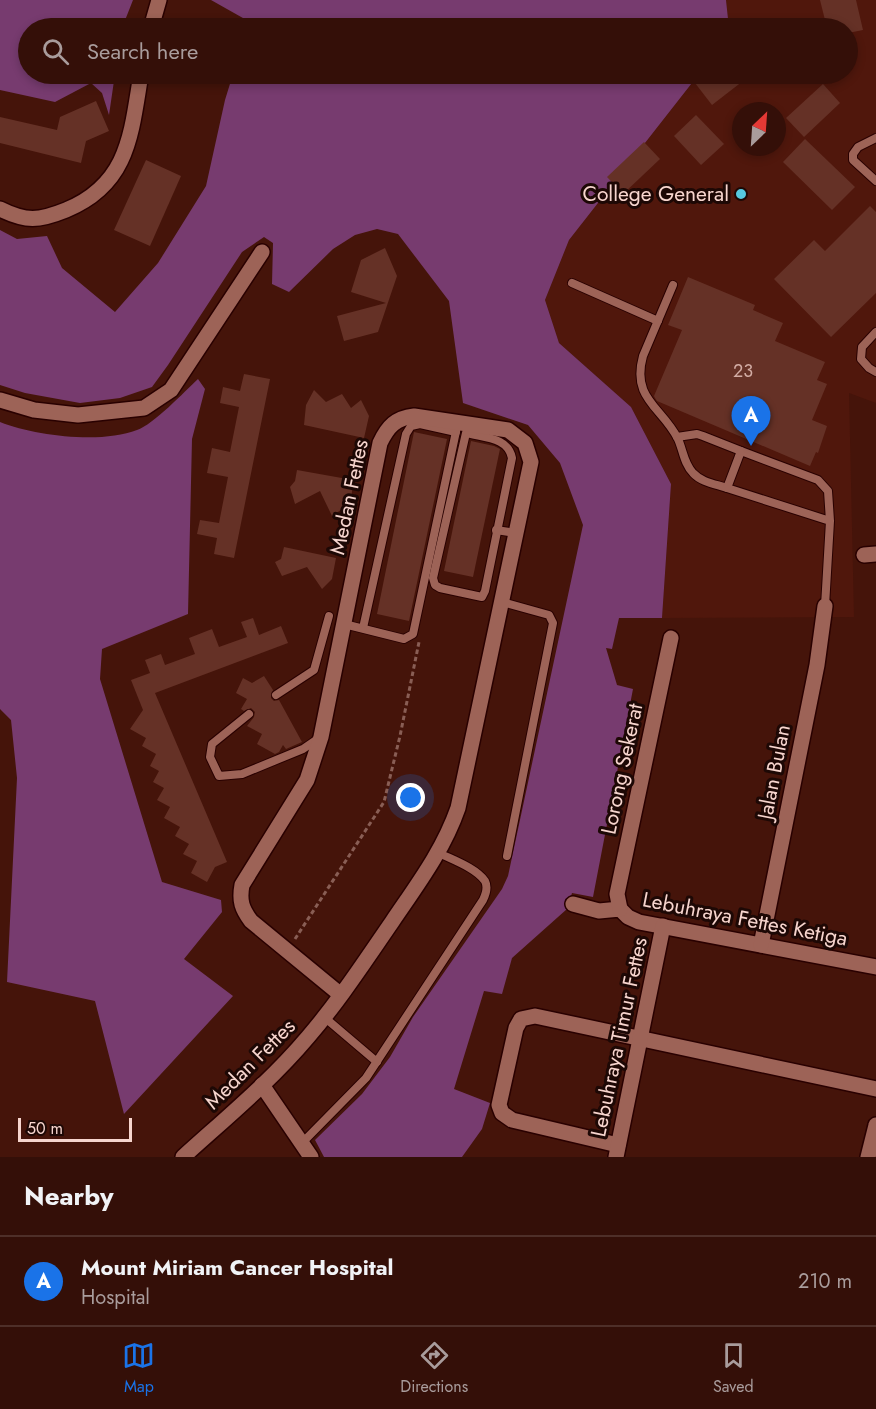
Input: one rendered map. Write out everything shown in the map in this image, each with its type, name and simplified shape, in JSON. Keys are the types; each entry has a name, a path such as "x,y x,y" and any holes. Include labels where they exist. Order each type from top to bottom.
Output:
{"street":[{"path":"154,18 159,0"},
{"path":"0,209 16,217 32,220 48,218 83,204 103,188 115,173 128,143 139,84"},
{"path":"0,400 34,410 78,415 144,408 171,390 262,252"},
{"name":"Medan Fettes","path":"183,1157 262,1085 308,1037 341,995 439,853 458,808 531,462 525,443 508,430 457,427 414,416 402,417 391,424 385,432 380,442 321,737 307,780 242,885 240,897 243,910 251,921 341,995"},
{"name":"Jalan Bulan","path":"761,945 817,665 825,606"},
{"name":"Lorong Sekerat","path":"620,909 617,894 671,638"},
{"name":"Lebuhraya Fettes Ketiga","path":"573,904 599,911 620,909 628,917 639,922 876,967"},
{"name":"Lebuhraya Timur Fettes","path":"617,1151 663,926"},
{"path":"617,1151 512,1120 502,1113 499,1105 516,1028 521,1019 535,1016 876,1089"},
{"path":"262,1085 311,1157"},
{"path":"868,1157 876,1125"}],"lane":[{"path":"876,138 858,147 853,154 854,160 876,181"},
{"path":"572,283 658,321"},
{"path":"673,285 640,366 641,384 644,393 677,437 691,472 706,482 830,521"},
{"path":"876,332 862,347 861,359 868,368 876,372"},
{"path":"344,624 404,639 410,638 413,634 457,427 420,424 411,426 406,434 363,628"},
{"path":"466,434 502,442 510,450 512,458 496,530 482,597 435,585 433,578 466,434"},
{"path":"677,437 697,434 703,436 818,480 828,491 830,521 825,606"},
{"path":"727,488 741,451"},
{"path":"496,530 516,533"},
{"path":"502,602 540,611 549,615 553,623 507,856"},
{"path":"276,695 314,670 330,616"},
{"path":"249,714 212,744 210,757 219,776 242,774 303,749 321,737"},
{"path":"302,1143 362,1083 486,894 485,881 439,853"},
{"path":"324,1017 377,1062"}],"path":[{"path":"299,933 384,802 420,636"}],"shaded area":[{"path":"0,0 133,0 126,18 18,18 18,84 89,84 55,102 0,90"},
{"path":"211,0 726,0 728,18 243,18"},
{"path":"726,0 876,0 876,403 849,393 854,617 662,618 671,484 631,407 559,343 545,300 569,240 691,84 858,84 858,18 728,18"},
{"path":"92,84 114,84 109,115 102,93"},
{"path":"230,84 691,84 569,240 545,300 559,343 631,407 671,484 662,618 619,618 612,649 606,648 617,685 633,689 593,897 572,893 567,909 512,958 502,994 484,991 454,1089 490,1103 482,1129 462,1157 324,1157 315,1140 362,1094 390,1057 413,1017 502,889 508,876 583,525 560,463 528,425 463,403 449,301 398,234 377,229 355,235 333,249 289,292 272,284 273,243 264,237 242,252 152,387 120,398 80,403 25,393 0,385 0,230 17,239 47,236 62,268 115,312 158,263 206,186"},
{"path":"198,379 205,389 192,439 188,614 102,649 100,679 162,882 221,900 222,912 184,959 233,996 124,1114 95,1001 7,982 17,778 11,720 0,709 0,422 32,431 68,436 105,437 122,434 137,430 151,422"}],"building":[{"path":"820,0 856,0 863,30 858,31 858,18 824,18"},
{"path":"696,84 739,84 712,105"},
{"path":"823,84 840,103 804,137 786,118"},
{"path":"96,101 109,131 86,141 81,163 0,143 0,117 57,130 60,117"},
{"path":"696,115 724,144 701,165 674,136"},
{"path":"805,139 855,187 832,210 783,162"},
{"path":"644,142 660,159 623,194 607,177"},
{"path":"146,160 181,176 150,246 114,230"},
{"path":"870,206 876,212 876,293 831,337 774,279 814,240 825,251"},
{"path":"385,248 397,276 378,332 344,341 337,316 386,303 351,292 361,260"},
{"path":"688,277 755,305 753,310 783,323 775,341 825,362 817,380 827,384 812,420 827,426 818,453 816,452 810,466 657,401 655,398 682,330 668,325"},
{"path":"244,374 270,379 234,558 214,554 217,538 197,534 200,520 219,523 228,477 207,473 212,448 230,452 239,407 220,403 223,387 240,391"},
{"path":"314,390 326,402 342,394 351,408 361,400 369,416 364,438 304,425 306,405"},
{"path":"414,432 447,439 409,621 377,614"},
{"path":"471,441 500,449 473,577 444,571"},
{"path":"297,470 353,480 351,503 332,516 320,491 295,504 290,487 295,481"},
{"path":"284,547 336,558 332,579 322,589 307,567 282,576 275,562 281,559"},
{"path":"253,618 259,635 281,626 288,643 155,693 227,862 215,867 207,882 191,873 197,861 183,854 189,844 175,836 180,827 164,818 170,807 157,800 164,788 153,782 159,771 150,766 156,754 142,746 146,738 130,729 143,710 131,680 150,673 145,660 161,654 165,665 195,654 189,638 212,629 219,647 247,637 241,622"},
{"path":"264,676 273,690 271,698 274,701 279,700 302,742 286,749 283,745 275,754 257,744 262,734 247,726 255,712 251,708 244,711 241,709 247,699 236,693 243,678 252,683"}],"place":[{"name":"College General","path":"741,194"},
{"name":"Mount Miriam Cancer Hospital","path":"751,446"}]}
